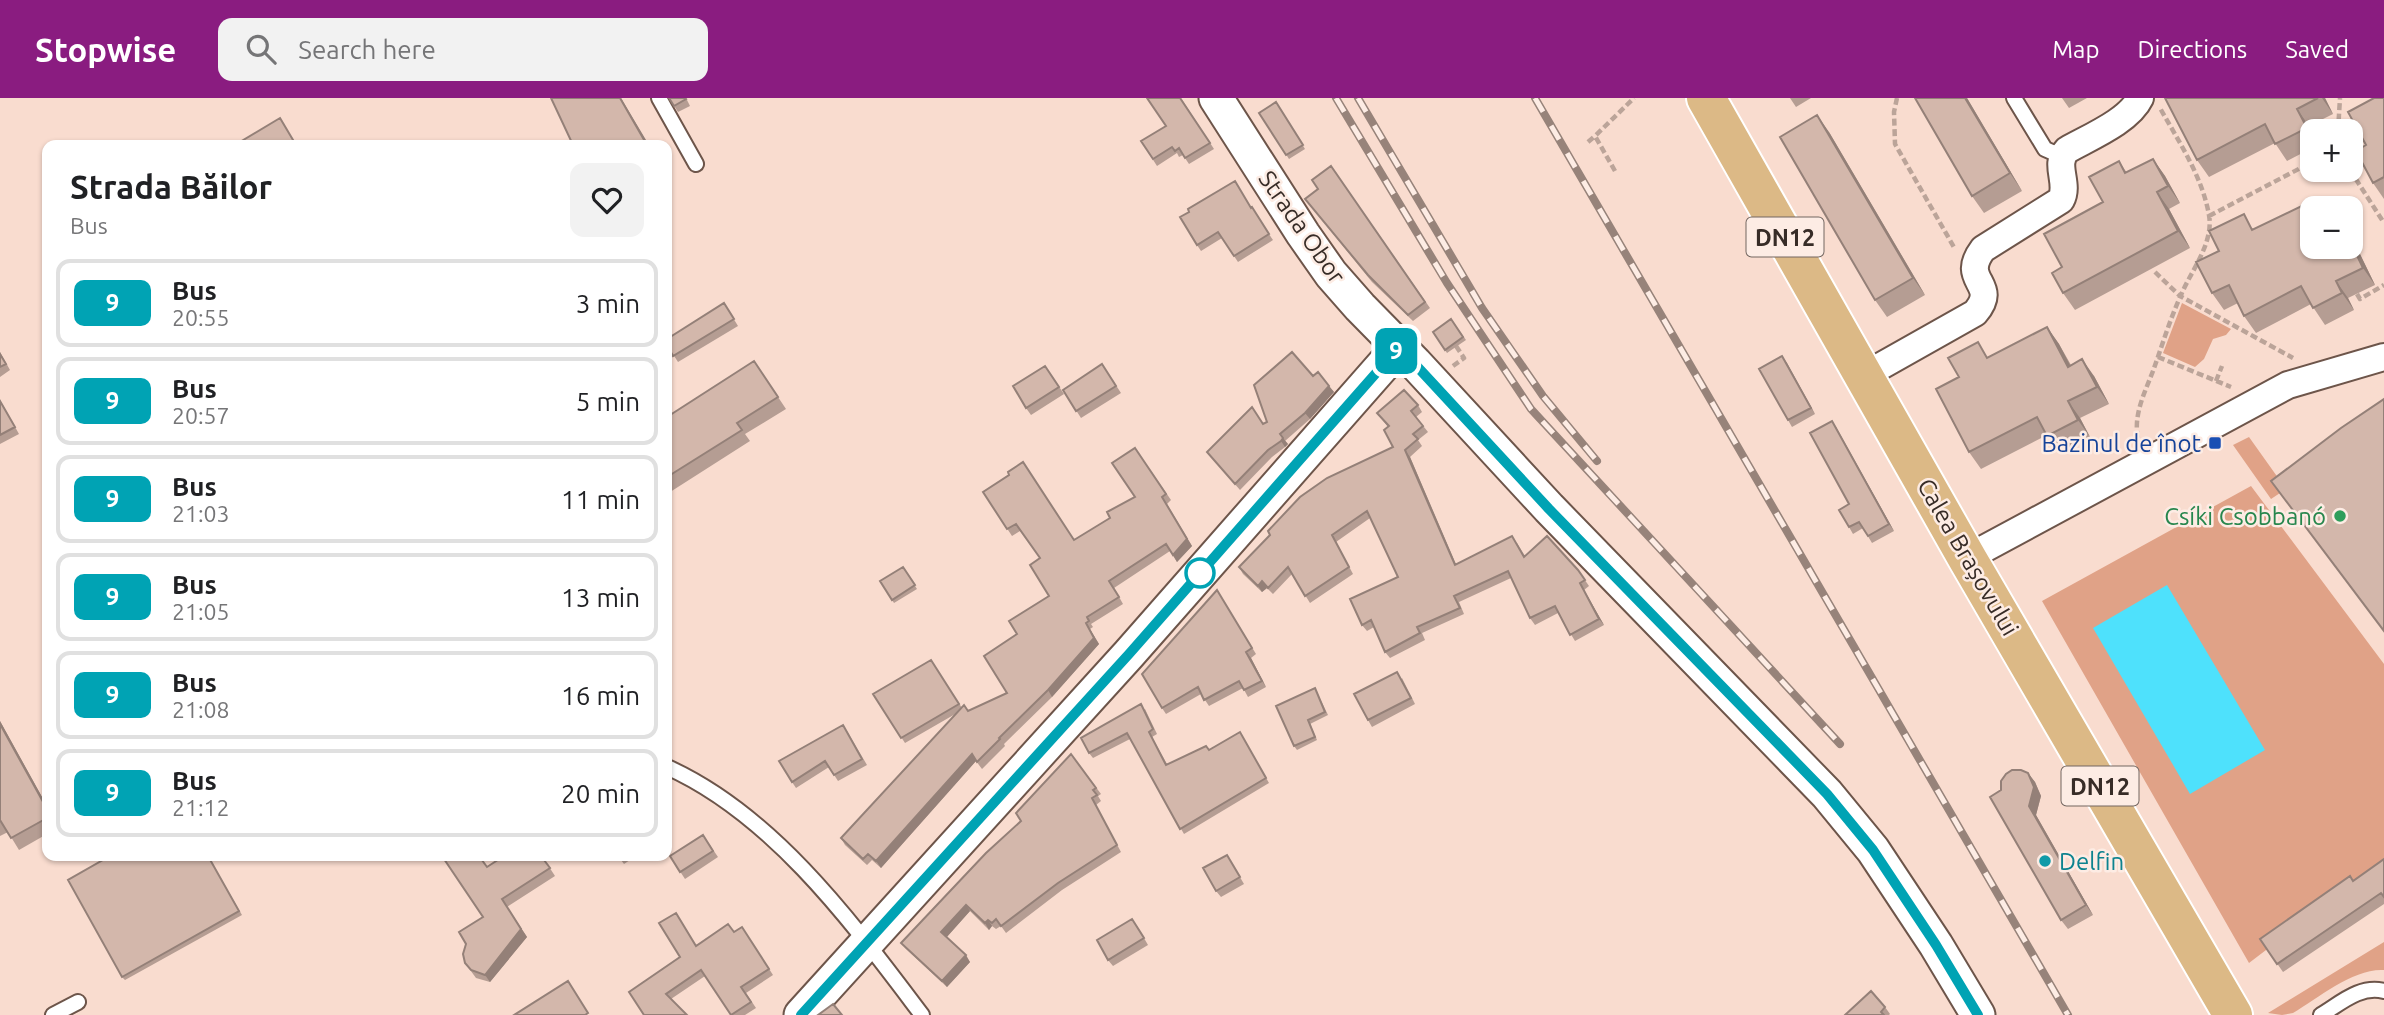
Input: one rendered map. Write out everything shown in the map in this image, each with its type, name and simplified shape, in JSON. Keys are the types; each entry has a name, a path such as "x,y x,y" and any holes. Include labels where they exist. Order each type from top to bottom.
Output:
{"main road":[{"name":"Calea Brașovului","path":"1706,98 1967,558 2233,1015"}],"street":[{"name":"Strada Obor","path":"1216,98 1331,274 1549,509 1827,794 1873,850 1936,945 1978,1015"},
{"path":"1865,375 1975,313 1984,297 1983,287 1974,272 1975,260 1983,249 2060,200 2065,192 2061,156 2125,117 2135,108 2140,98"},
{"path":"801,1015 1129,654 1399,347"},
{"path":"1967,558 2260,399 2288,386 2384,357"}],"lane":[{"path":"659,98 696,164"},
{"path":"2014,98 2045,149 2061,156"},
{"path":"672,770 715,794 748,817 804,872 868,944 922,1015"},
{"path":"2321,1015 2360,992 2369,989 2384,991"},
{"path":"53,1015 78,1002"}],"path":[{"path":"1588,142 1634,98"},
{"path":"1897,98 1894,112 1895,144 1960,258 1975,260"},
{"path":"2144,462 2136,429 2137,419 2180,296 2207,242 2209,216 2195,169 2155,98"},
{"path":"2339,119 2340,98"},
{"path":"1595,136 1615,171"},
{"path":"2209,216 2300,168"},
{"path":"2358,182 2384,223"},
{"path":"2155,272 2180,296 2283,352 2318,376"},
{"path":"2357,294 2360,299 2384,285"},
{"path":"2158,356 2260,399"},
{"path":"2216,381 2222,366"}],"shaded area":[{"path":"2182,303 2231,329 2226,335 2213,339 2204,359 2195,367 2163,353"},
{"path":"2249,437 2286,489 2271,499 2233,445"},
{"path":"2251,486 2384,664 2384,860 2249,963 2042,601"},
{"path":"2384,942 2384,970 2349,979 2293,1013 2268,1013"}],"water":[{"path":"2167,585 2265,750 2190,794 2093,628"}],"building":[{"path":"551,98 620,98 644,140 571,140"},
{"path":"669,98 685,98 686,99 674,106"},
{"path":"1147,98 1180,98 1210,143 1185,158 1179,148 1175,151 1172,147 1153,159 1141,141 1166,126"},
{"path":"1915,98 1965,98 2010,173 1972,196"},
{"path":"2165,98 2318,98 2297,109 2302,119 2300,119 2300,132 2275,144 2265,124 2197,160"},
{"path":"2374,98 2384,98 2384,177 2373,183 2363,164 2363,147 2366,145 2363,140 2363,119 2352,119 2348,112"},
{"path":"1276,102 1303,145 1286,155 1259,113"},
{"path":"1817,115 1913,278 1875,300 1780,137"},
{"path":"280,118 293,140 243,140"},
{"path":"2153,159 2168,186 2157,192 2178,231 2063,293 2052,273 2062,267 2044,234 2103,202 2089,177 2119,161 2125,173"},
{"path":"1331,166 1425,302 1408,315 1368,275 1305,199 1318,189 1312,180"},
{"path":"1235,181 1269,234 1234,256 1218,232 1197,245 1180,217 1189,212 1188,209"},
{"path":"2300,207 2300,259 2359,259 2363,268 2336,281 2342,293 2313,308 2301,286 2244,316 2229,285 2212,293 2196,262 2219,251 2209,231 2244,214 2252,230"},
{"path":"724,303 734,319 673,356 672,336"},
{"path":"1451,319 1463,337 1445,350 1433,332"},
{"path":"2047,327 2068,367 2082,359 2097,387 2068,401 2078,420 2047,436 2037,417 1969,452 1936,389 1959,377 1948,358 1978,342 1987,358"},
{"path":"1292,352 1313,376 1318,372 1329,386 1305,413 1280,434 1283,438 1281,441 1268,450 1235,484 1207,452 1252,407 1263,424 1267,422 1254,385"},
{"path":"0,354 6,364 0,367"},
{"path":"1782,356 1811,408 1788,420 1759,369"},
{"path":"754,361 778,397 737,423 742,430 672,474 672,414"},
{"path":"1102,364 1116,386 1076,411 1063,390"},
{"path":"1045,366 1059,387 1026,408 1013,386"},
{"path":"1404,390 1418,405 1411,411 1423,426 1413,434 1418,439 1405,450 1455,565 1512,536 1524,557 1547,536 1585,580 1580,583 1599,619 1570,635 1555,606 1530,618 1508,571 1454,596 1460,608 1417,627 1420,633 1385,652 1371,620 1362,625 1350,599 1398,577 1367,511 1332,535 1349,567 1305,596 1288,567 1268,588 1262,581 1258,586 1239,567 1270,535 1268,531 1300,497 1327,478 1393,447 1384,430 1389,426 1377,413"},
{"name":"Csíki Csobbanó","path":"2384,399 2384,631 2271,481"},
{"path":"0,401 15,427 0,435"},
{"path":"1832,421 1889,524 1868,536 1859,522 1849,527 1839,510 1849,504 1810,433"},
{"path":"1135,448 1166,494 1162,497 1187,539 1173,555 1166,544 1109,581 1119,597 1087,617 1089,621 1086,623 1094,638 1048,690 977,762 972,754 876,861 868,854 863,859 841,838 964,705 968,711 1007,693 984,656 1017,634 1009,621 1049,596 1030,565 1040,558 1016,524 1007,529 983,492 1023,462 1074,540 1110,518 1107,512 1135,497 1112,463"},
{"path":"903,567 915,585 892,600 880,581"},
{"path":"1217,590 1252,648 1246,652 1262,681 1244,690 1239,681 1204,700 1198,687 1162,708 1142,674"},
{"path":"931,660 959,704 901,738 873,694"},
{"path":"1397,672 1411,698 1368,720 1354,694"},
{"path":"1315,688 1325,712 1308,720 1315,737 1294,746 1276,706"},
{"path":"1141,704 1153,729 1149,732 1166,765 1206,746 1209,750 1240,732 1266,778 1180,829 1127,733 1089,753 1081,738"},
{"path":"0,724 42,800 42,821 11,838 0,820"},
{"path":"843,725 862,759 834,775 825,761 792,782 779,761"},
{"path":"1071,754 1096,788 1093,790 1097,795 1092,798 1117,845 1058,883 1001,926 996,919 992,923 988,920 985,923 966,905 941,932 966,955 942,981 901,943 986,853 1021,821 1016,813"},
{"name":"Delfin","path":"2012,770 2028,773 2034,787 2029,806 2086,905 2061,920 1990,797 2001,790 2001,781"},
{"path":"703,835 713,851 680,872 672,855"},
{"path":"1227,855 1240,877 1216,891 1203,868"},
{"path":"2384,859 2384,897 2381,893 2277,964 2260,939 2350,876 2353,881"},
{"path":"101,861 211,861 239,911 122,977 68,880"},
{"path":"445,861 483,861 487,867 496,861 545,861 550,868 502,899 521,929 485,975 471,970 465,963 463,954 466,944 459,932 483,917"},
{"path":"676,913 696,946 728,924 734,932 742,927 769,969 741,987 751,1002 731,1015 701,970 666,994 687,1015 644,1015 629,992 680,957 659,923"},
{"path":"1132,919 1144,938 1108,960 1097,940"},
{"path":"568,981 588,1013 585,1015 514,1015"},
{"path":"1871,991 1885,1007 1881,1012 1884,1015 1845,1015"},
{"path":"833,1004 842,1015 818,1015"}],"railway":[{"path":"1336,98 1447,283 1531,409 1840,744"},
{"path":"1358,98 1482,308 1543,396 1597,461"},
{"path":"1535,98 2068,1015"}],"bus line":[{"name":"9","path":"801,1015 1129,654 1399,347 1549,509 1827,794 1873,850 1936,945 1978,1015"}],"place":[{"name":"Bazinul de înot","path":"2215,443"},
{"name":"Csíki Csobbanó","path":"2340,516"},
{"name":"Delfin","path":"2045,861"}]}
